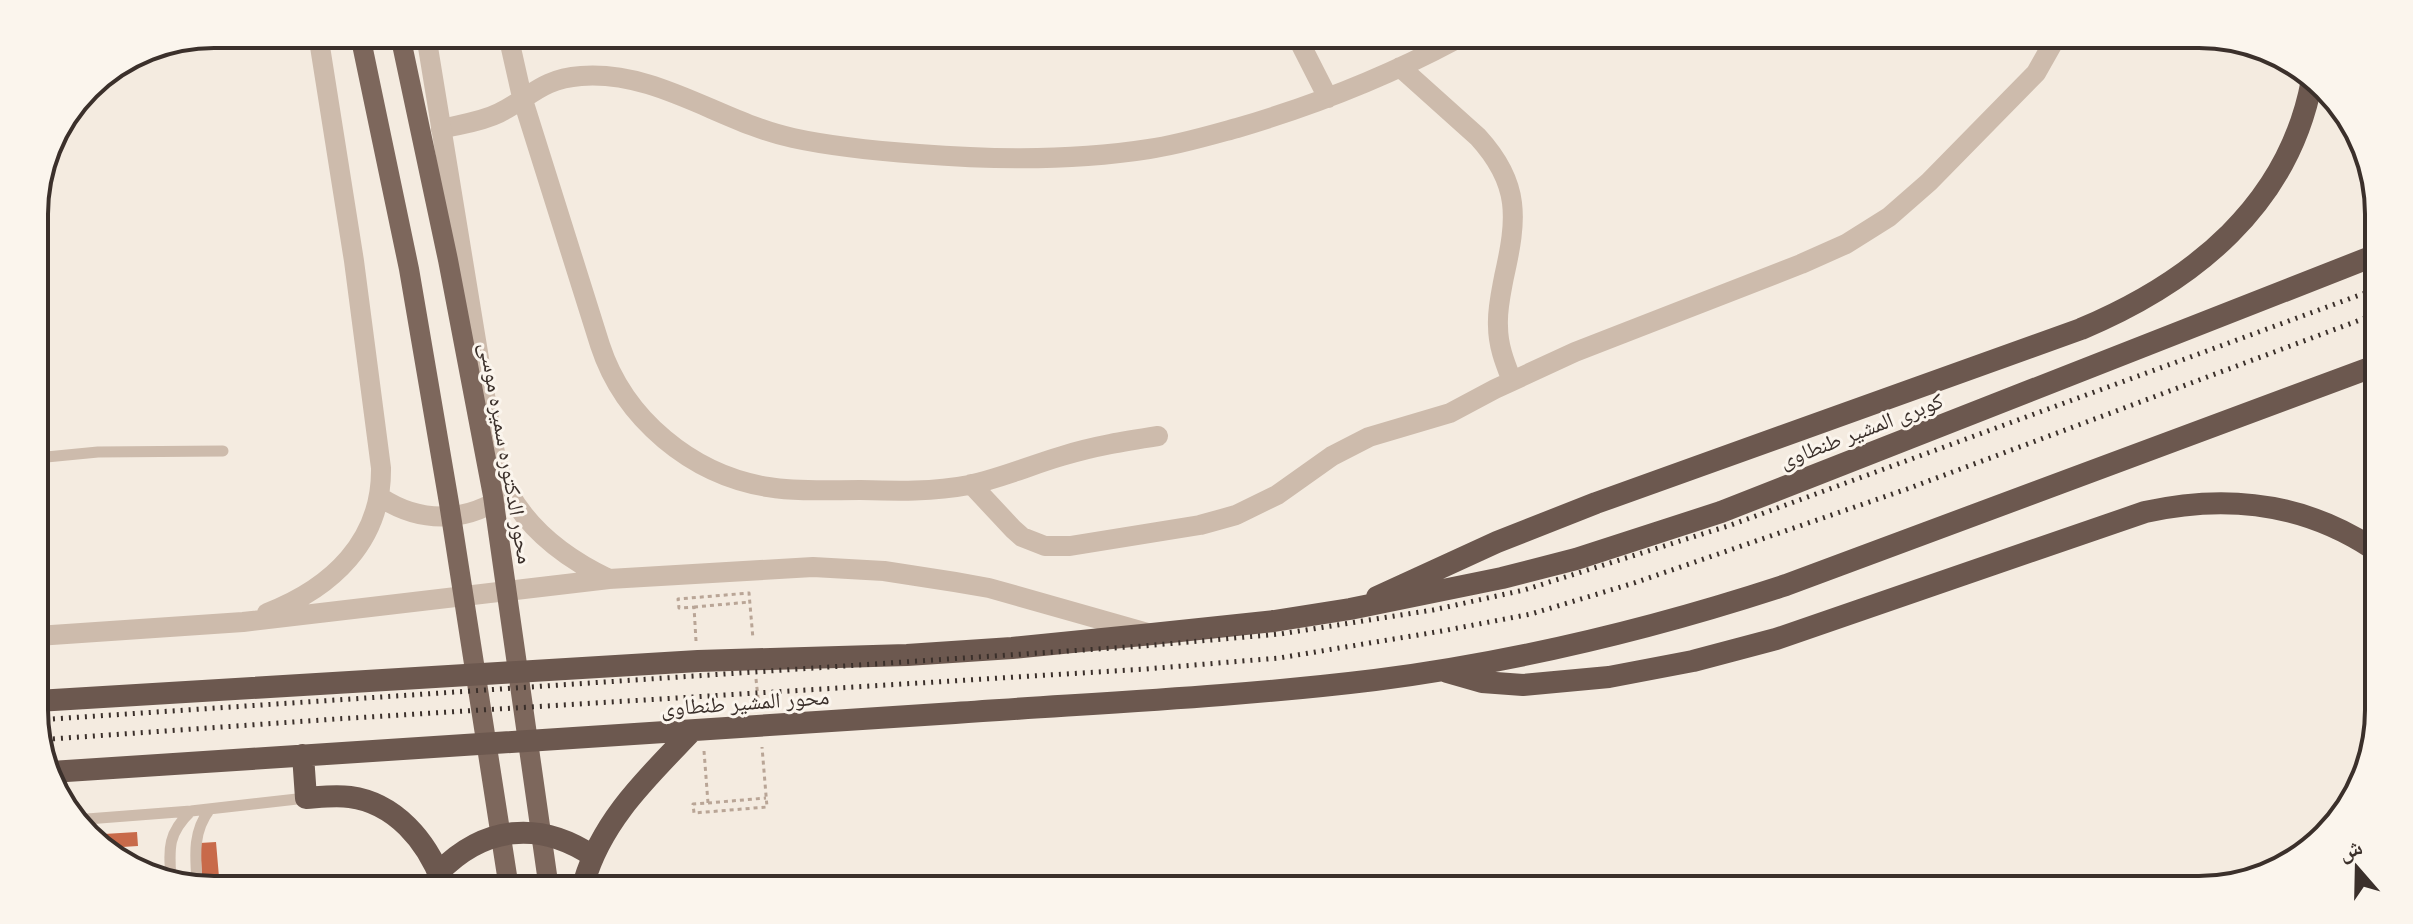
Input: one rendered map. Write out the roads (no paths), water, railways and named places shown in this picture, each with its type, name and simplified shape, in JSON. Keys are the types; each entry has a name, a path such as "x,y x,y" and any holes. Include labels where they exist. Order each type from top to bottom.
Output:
{"highway":[{"path":"1350,609 1546,522 2081,329 2130,307 2197,263 2255,208 2293,145 2310,90"},
{"name":"كوبرى المشير طنطاوى","path":"1350,609 1561,563 1721,512 2365,259"},
{"path":"1443,670 1578,644 1786,585 2365,370"},
{"path":"1443,670 1482,682 1523,685 1609,677 1693,661 1776,639 2121,519 2169,506 2218,502 2268,506 2315,519 2365,544"},
{"name":"محور المشير طنطاوى","path":"48,700 698,661 907,655 1012,648 1274,621 1350,609"},
{"name":"محور المشير طنطاوى","path":"60,771 696,732 1306,687 1443,670"},
{"path":"586,876 593,856 620,809 696,732"},
{"path":"303,755 306,798 351,797 390,812 413,831 439,876"},
{"path":"441,876 451,860 472,845 513,833 555,837 593,856"}],"main road":[{"path":"363,48 409,269 507,876"},
{"name":"محور الدكتوره سميره موسى","path":"403,48 448,260 493,496 547,876"}],"street":[{"path":"243,622 303,597 334,574 367,531 380,497 381,468 374,409 320,48"},
{"path":"428,48 493,444 509,493 551,543 569,557 609,579"},
{"path":"511,48 522,97 605,360 628,402 651,427 704,466 730,478 770,488 920,491 1002,477 1092,448 1158,436"},
{"path":"1303,48 1328,98"},
{"path":"441,129 499,113 550,82 592,75 677,94 746,124 793,138 899,153 988,158 1077,156 1150,149 1220,133 1328,98 1439,48"},
{"path":"971,484 1022,537 1045,546 1070,546 1200,525 1236,515 1277,495 1332,456 1369,437 1450,413 1575,352 1824,255 1867,232 1929,182 2036,73 2050,48"},
{"path":"1400,67 1489,148 1505,176 1514,227 1497,323 1502,355 1512,381"},
{"path":"380,497 407,511 437,517 468,514 509,493"},
{"path":"48,635 243,622 609,579 813,567 884,571 989,588 1152,634"}],"lane":[{"path":"48,457 98,452 223,451"},
{"path":"88,819 306,798"},
{"path":"197,875 196,838 201,822 210,809"},
{"path":"170,870 171,837 191,811"}],"railway":[{"path":"48,719 1143,646 1280,634 1433,610 1524,590 1731,525 2365,293"},
{"path":"50,739 1146,669 1279,658 1442,631 1531,614 1634,583 1907,489 2365,318"}]}
